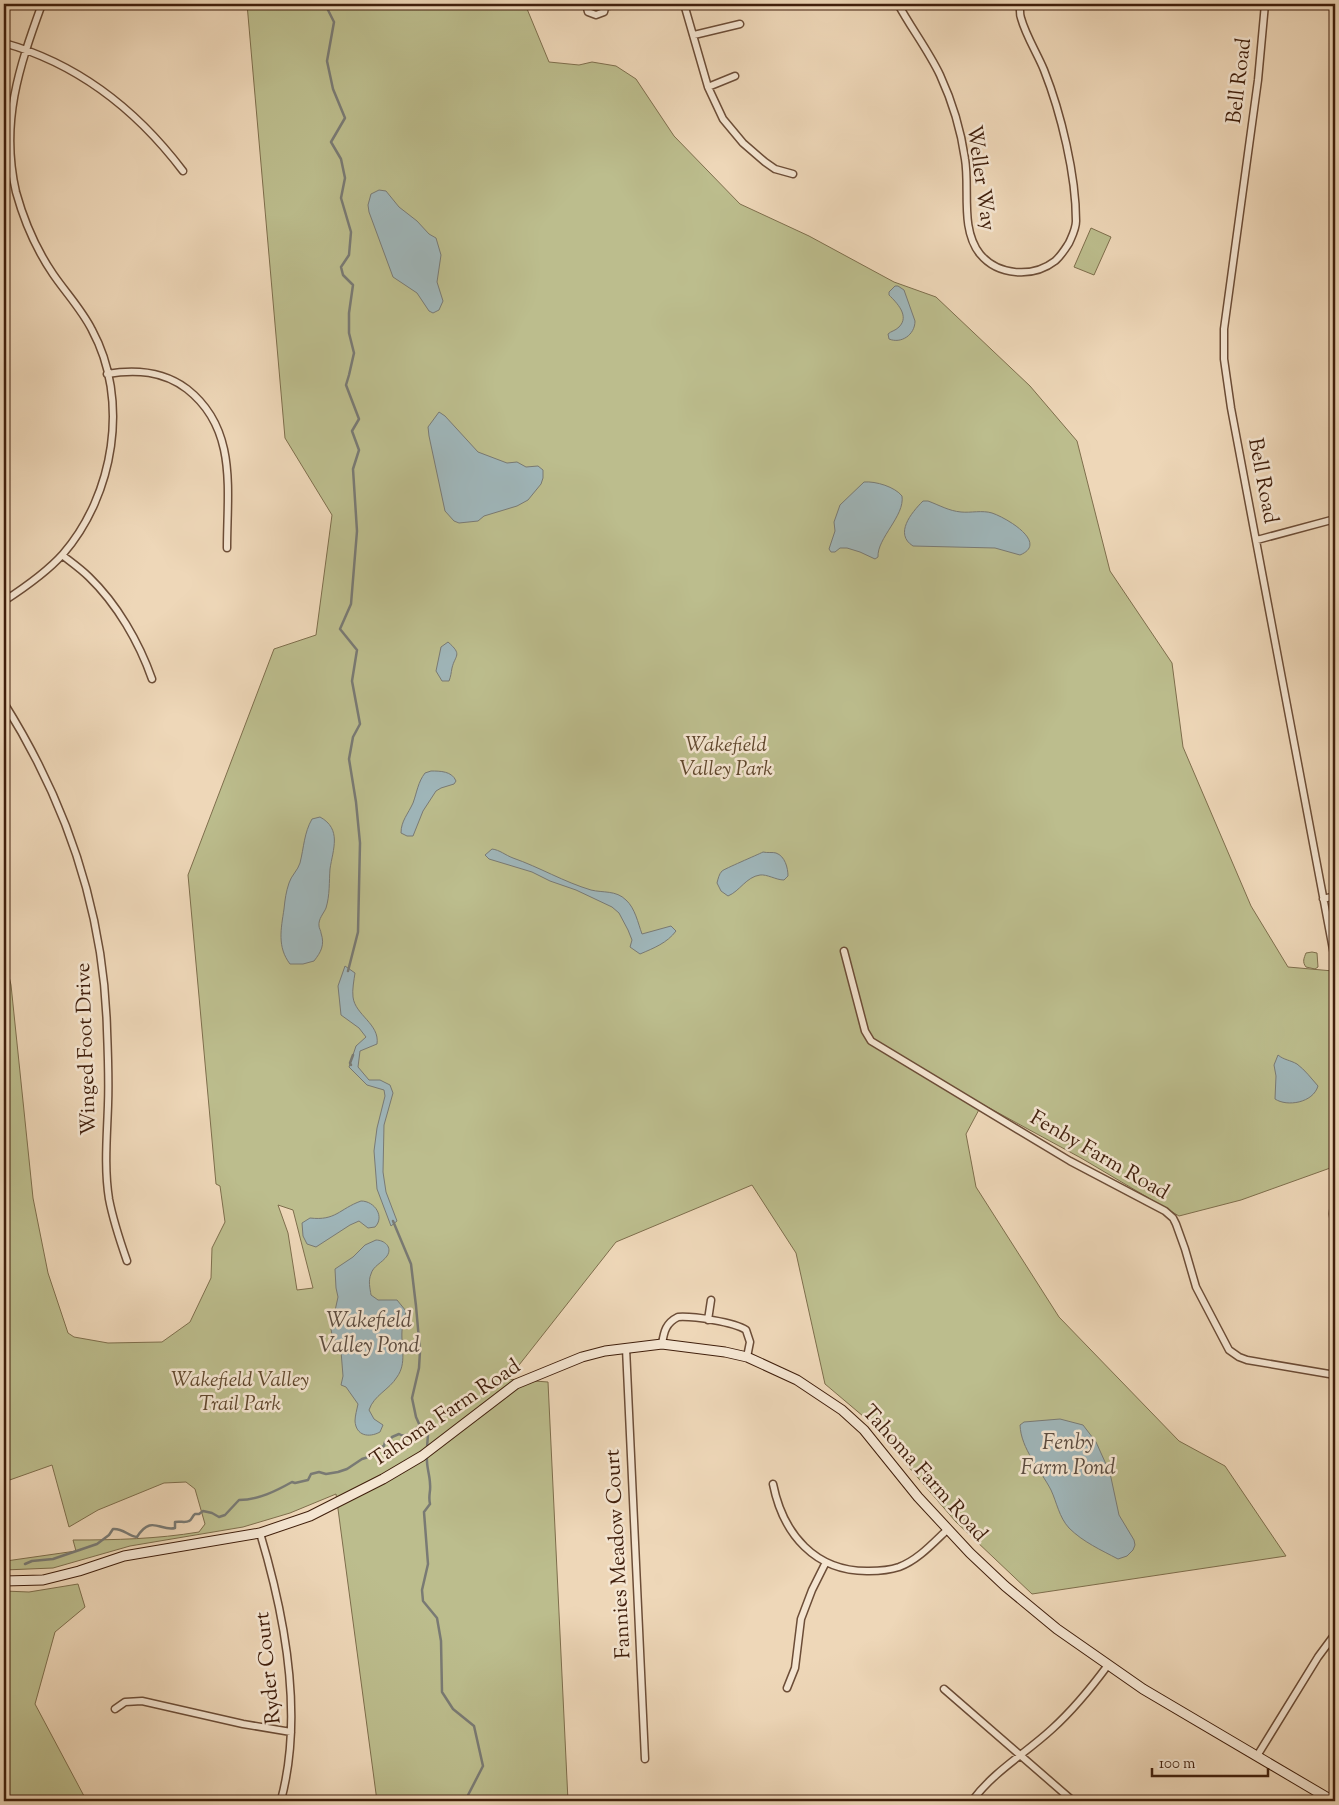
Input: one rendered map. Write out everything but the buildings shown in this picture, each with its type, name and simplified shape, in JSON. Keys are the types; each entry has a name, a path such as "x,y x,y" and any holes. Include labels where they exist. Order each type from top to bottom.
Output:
{"street":[{"path":"4,601 45,570 62,555 74,540 95,504 110,455 112,394 103,355 93,331 43,258 29,230 16,190 10,152 9,132 12,99 24,50 42,4"},
{"path":"586,4 588,12 596,15 604,12 607,5 623,4"},
{"path":"684,4 708,87 723,119 754,154 775,169 793,174"},
{"name":"Weller Way","path":"898,4 940,75 956,120 965,158 968,193 967,212 971,239 980,254 993,265 1006,271 1024,273 1055,261 1072,236 1076,224 1067,147 1056,104 1020,16 1020,4"},
{"name":"Bell Road","path":"1265,4 1258,80 1229,285 1224,359 1335,960"},
{"path":"694,36 740,24"},
{"path":"4,43 54,61 69,69 126,108 156,137 183,171"},
{"path":"708,87 735,76"},
{"path":"107,374 134,370 156,374 183,386 196,396 208,410 219,429 226,456 226,548"},
{"path":"1257,540 1335,519"},
{"path":"62,555 89,577 106,595 142,654 152,679"},
{"name":"Winged Foot Drive","path":"4,702 38,761 60,808 78,857 95,923 102,964 107,1028 107,1185 112,1212 127,1261"},
{"path":"1323,899 1335,896"},
{"name":"Fenby Farm Road","path":"844,951 865,1031 872,1041 1070,1161 1173,1218 1185,1249 1196,1287 1226,1345 1233,1354 1247,1360 1335,1375"},
{"path":"1335,1193 1335,1230"},
{"path":"708,1320 710,1300"},
{"path":"662,1344 666,1326 673,1320 683,1317 708,1320 735,1325 746,1330 750,1342 747,1357"},
{"name":"Tahoma Farm Road","path":"4,1581 43,1580 79,1572 124,1556 260,1533 310,1516 383,1479 422,1456 516,1384 582,1357 626,1348 662,1344 716,1350 747,1357 797,1380 842,1410 864,1430 918,1497 970,1553 1018,1597 1057,1629 1108,1666 1181,1713 1333,1801"},
{"name":"Fannies Meadow Court","path":"626,1348 645,1759"},
{"path":"773,1484 776,1501 792,1534 807,1550 826,1562 853,1571 894,1568 919,1555 948,1530"},
{"name":"Ryder Court","path":"260,1533 276,1588 282,1618 291,1706 289,1763 281,1800"},
{"path":"787,1688 795,1668 801,1619 812,1590 826,1562"},
{"path":"1257,1756 1318,1656 1335,1634"},
{"path":"972,1801 992,1777 1067,1715 1108,1666"},
{"path":"944,1689 1073,1801"},
{"path":"115,1709 125,1702 142,1701 243,1724 291,1732"}],"green space":[{"name":"Wakefield Valley Park","path":"247,4 525,4 549,62 579,65 592,62 616,66 636,79 674,136 740,204 809,236 894,282 936,297 1030,386 1077,441 1110,571 1172,663 1183,747 1251,906 1288,967 1333,971 1335,983 1335,1150 1333,1167 1241,1200 1179,1216 1081,1158 982,1104 966,1134 976,1187 1059,1317 1179,1441 1225,1466 1286,1556 1032,1594 956,1522 870,1422 825,1384 796,1253 752,1185 616,1242 508,1379 548,1382 568,1801 377,1801 336,1494 290,1513 243,1527 130,1546 53,1568 4,1570 4,1551 6,1561 76,1551 73,1540 136,1539 168,1536 199,1532 205,1524 195,1489 186,1482 164,1483 98,1510 69,1527 52,1465 4,1482 4,955 11,985 33,1198 48,1273 68,1333 74,1337 108,1343 162,1342 190,1322 211,1278 212,1248 225,1222 220,1186 216,1184 188,875 274,649 316,635 332,515 285,438","holes":["278,1205 293,1210 313,1288 297,1290 288,1233"]},
{"path":"1091,228 1111,237 1094,275 1074,267"},
{"path":"1306,953 1317,953 1318,967 1315,969 1306,967 1304,962"},
{"path":"78,1584 85,1607 55,1632 35,1704 84,1796 84,1801 4,1801 4,1591 29,1592"}],"water":[{"path":"379,190 386,191 399,207 436,238 441,255 437,282 443,301 439,310 433,313 429,311 417,293 393,277 369,212 368,205 371,194"},
{"path":"895,286 904,290 915,321 910,334 898,340 889,339 888,334 899,327 903,318 901,310 889,295 889,292"},
{"path":"439,412 445,416 478,452 507,463 517,462 526,467 538,466 543,470 541,484 528,500 517,506 484,516 478,521 459,523 454,521 445,511 429,436 428,427"},
{"path":"864,482 885,485 902,496 902,504 899,511 882,542 878,557 875,559 847,548 840,548 835,552 831,552 829,549 835,531 834,522 840,505"},
{"path":"923,501 957,511 984,512 999,516 1015,525 1028,538 1030,544 1028,550 1020,555 995,548 913,546 907,541 905,536 906,524"},
{"path":"448,642 457,655 449,681 442,681 436,671 441,647"},
{"path":"431,771 449,773 456,781 454,784 436,791 423,811 413,836 407,836 401,833 403,821 413,803 423,776"},
{"path":"320,817 327,822 334,833 329,893 326,908 319,923 322,945 314,961 303,964 290,964 283,951 281,938 286,893 290,880 300,863 309,824 312,819"},
{"path":"492,849 581,887 614,893 622,897 632,907 642,934 671,926 676,931 664,942 640,954 630,947 632,940 628,930 619,913 612,907 532,872 489,859 485,855"},
{"path":"763,852 776,853 784,859 788,876 784,880 760,875 751,878 728,896 721,891 717,883 722,871"},
{"path":"345,966 355,973 353,997 355,1003 375,1031 377,1037 377,1044 360,1051 358,1067 369,1080 380,1080 390,1085 393,1093 384,1125 383,1172 386,1192 397,1221 391,1226 377,1189 374,1151 377,1128 385,1096 384,1090 367,1085 349,1067 356,1046 366,1037 359,1028 341,1015 338,986"},
{"path":"1278,1055 1297,1064 1318,1086 1311,1096 1305,1100 1293,1103 1286,1103 1275,1099 1276,1076 1274,1065"},
{"path":"361,1201 370,1204 377,1210 379,1219 375,1227 368,1228 359,1221 316,1247 307,1244 303,1236 302,1223 310,1218 332,1216"},
{"name":"Wakefield Valley Pond","path":"376,1240 382,1241 387,1245 389,1253 372,1271 369,1282 371,1295 378,1300 397,1300 406,1311 402,1328 402,1366 394,1382 371,1405 369,1410 374,1419 383,1425 380,1432 368,1435 360,1433 358,1430 355,1421 358,1404 346,1387 341,1385 343,1376 341,1351 332,1335 331,1329 338,1297 335,1269 353,1257 365,1245"},
{"name":"Fenby Farm Pond","path":"1060,1419 1083,1425 1096,1442 1110,1473 1119,1515 1134,1540 1133,1550 1127,1556 1118,1559 1086,1542 1069,1528 1060,1515 1051,1490 1027,1451 1020,1425 1024,1422"}],"waterway":[{"path":"325,4 334,22 327,61 333,89 345,118 331,142 341,159 345,178 341,198 351,232 349,255 341,267 343,275 353,285 349,313 349,333 354,353 346,385 359,419 352,431 359,450 353,469 357,531 351,604 340,629 357,650 352,681 360,724 353,737 349,759 360,843 358,932 348,971"},
{"path":"351,1065 353,1055"},
{"path":"393,1221 411,1264 420,1351 419,1368 412,1398 416,1417 420,1426 428,1434 427,1448"},
{"path":"25,1564 32,1561 53,1559 97,1544 109,1535 113,1529 137,1537 147,1526 156,1525 170,1529 175,1528 175,1522 188,1522 195,1514 203,1511 219,1517 225,1515 239,1500 260,1497 292,1482 308,1480 311,1474 319,1472 326,1474 347,1469 362,1459 375,1455 375,1450 384,1446 385,1442 392,1437 399,1434 407,1435 420,1425"},
{"path":"427,1456 430,1504 424,1512 428,1564 422,1590 423,1601 437,1618 441,1641 442,1692 453,1709 474,1726 483,1766 465,1801"}],"park label":[{"name":"Wakefield Valley Trail Park","path":"240,1393"}]}
